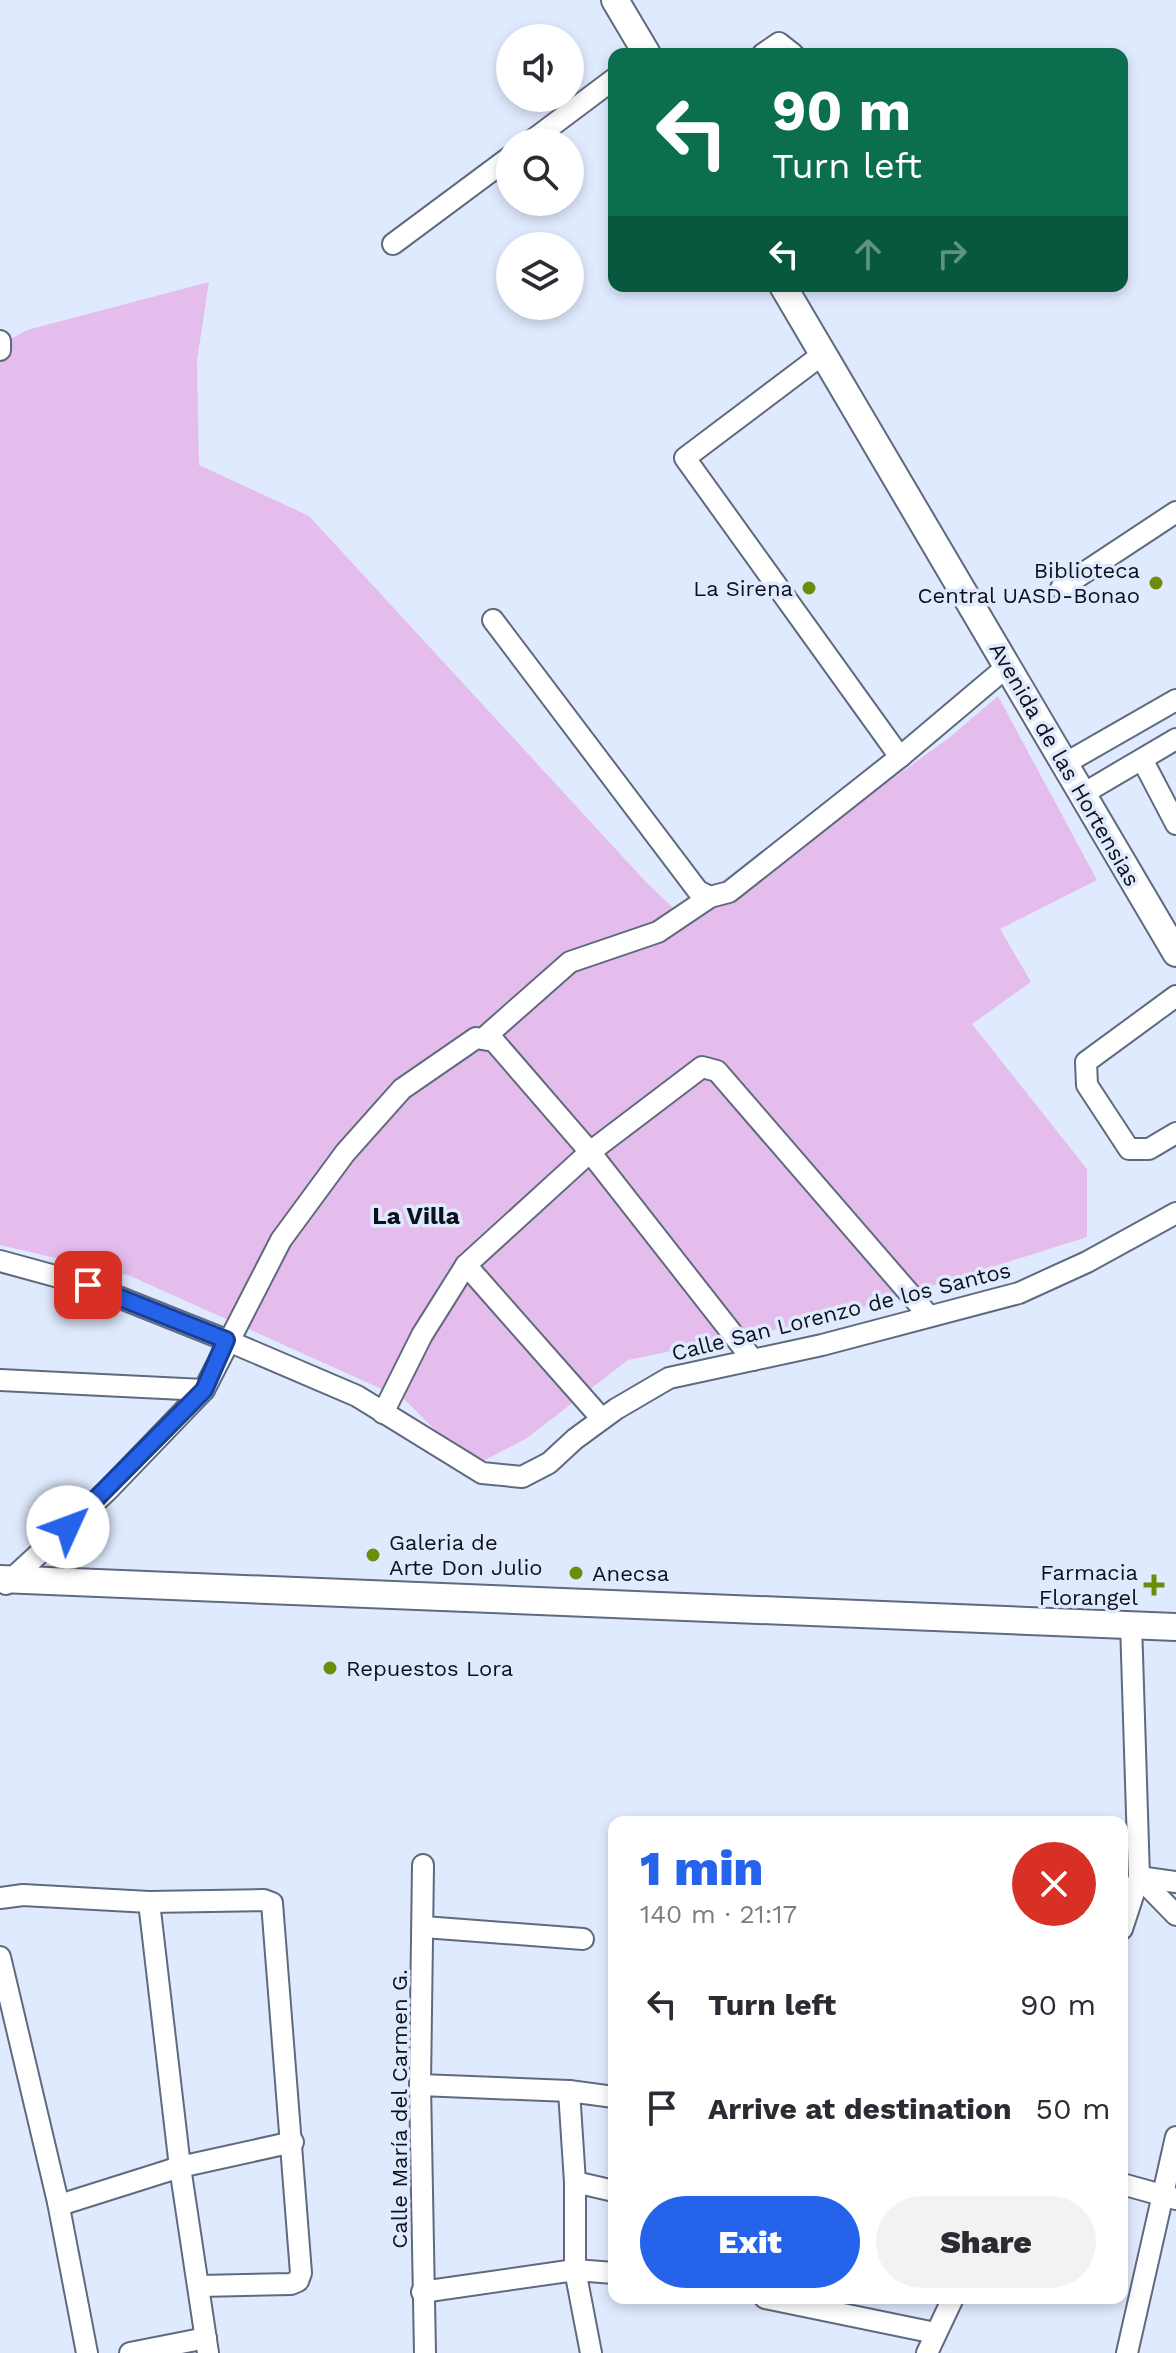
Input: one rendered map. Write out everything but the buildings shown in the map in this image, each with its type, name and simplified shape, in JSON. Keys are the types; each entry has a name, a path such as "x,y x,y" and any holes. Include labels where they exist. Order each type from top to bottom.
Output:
{"main road":[{"path":"615,0 643,48"},
{"name":"Avenida de las Hortensias","path":"787,292 1176,953"},
{"path":"4,1582 1176,1627"}],"street":[{"path":"549,128 608,84"},
{"path":"393,244 496,167"},
{"path":"0,341 0,350"},
{"path":"823,354 685,458 900,757"},
{"path":"1061,588 1176,512"},
{"path":"493,620 698,891 710,897"},
{"path":"485,1037 570,962 658,932 710,897 729,892 900,757 1009,665"},
{"path":"1066,763 1176,700"},
{"path":"1081,795 1176,739"},
{"path":"1143,761 1176,824"},
{"path":"1176,996 1086,1062 1087,1085 1129,1149 1149,1149 1176,1133"},
{"path":"4,1582 106,1492 204,1390 226,1340 281,1240 345,1153 402,1089 476,1038 485,1037 494,1041 590,1152 753,1360"},
{"path":"383,1413 422,1335 466,1265 590,1152 696,1069 710,1067 929,1316"},
{"name":"Calle San Lorenzo de los Santos","path":"0,1261 88,1285 226,1340 357,1396 482,1473 522,1477 549,1463 602,1419 669,1378 1019,1293 1087,1262 1176,1213"},
{"path":"466,1265 602,1419"},
{"path":"0,1380 204,1390"},
{"path":"1128,1911 1139,1877 1131,1623"},
{"name":"Calle María del Carmen G.","path":"423,1865 420,2085 425,2353"},
{"path":"1139,1877 1176,1882"},
{"path":"1139,1877 1176,1915"},
{"path":"0,1898 23,1895 149,1902 264,1900 272,1903 301,2273 298,2281 199,2286"},
{"path":"130,2353 207,2345 180,2167 149,1902"},
{"path":"424,1927 583,1939"},
{"path":"0,1957 58,2202 87,2353"},
{"path":"420,2085 569,2091 608,2096"},
{"path":"569,2091 575,2182 575,2270 591,2353"},
{"path":"1127,2353 1170,2199 1176,2137"},
{"path":"58,2202 66,2203 180,2167 293,2142"},
{"path":"575,2182 608,2190"},
{"path":"1128,2186 1170,2199"},
{"path":"422,2292 575,2270 608,2273"},
{"path":"794,2304 935,2333"},
{"path":"927,2353 950,2304"}],"shaded area":[{"path":"209,282 197,360 199,465 309,516 646,882 690,924 949,738 998,696 1097,880 1000,929 1031,982 972,1024 1087,1169 1087,1237 827,1319 628,1360 527,1438 472,1467 404,1399 128,1275 0,1245 0,345 27,330"}],"place":[{"name":"Biblioteca Central UASD-Bonao","path":"1156,583"},
{"name":"La Sirena","path":"809,588"},
{"name":"Galeria de Arte Don Julio","path":"373,1555"},
{"name":"Anecsa","path":"576,1573"},
{"name":"Farmacia Florangel","path":"1154,1585"},
{"name":"Repuestos Lora","path":"330,1668"}],"district":[{"name":"La Villa","path":"416,1216"}],"route":[{"path":"68,1527 204,1390 226,1340 88,1285"}]}
